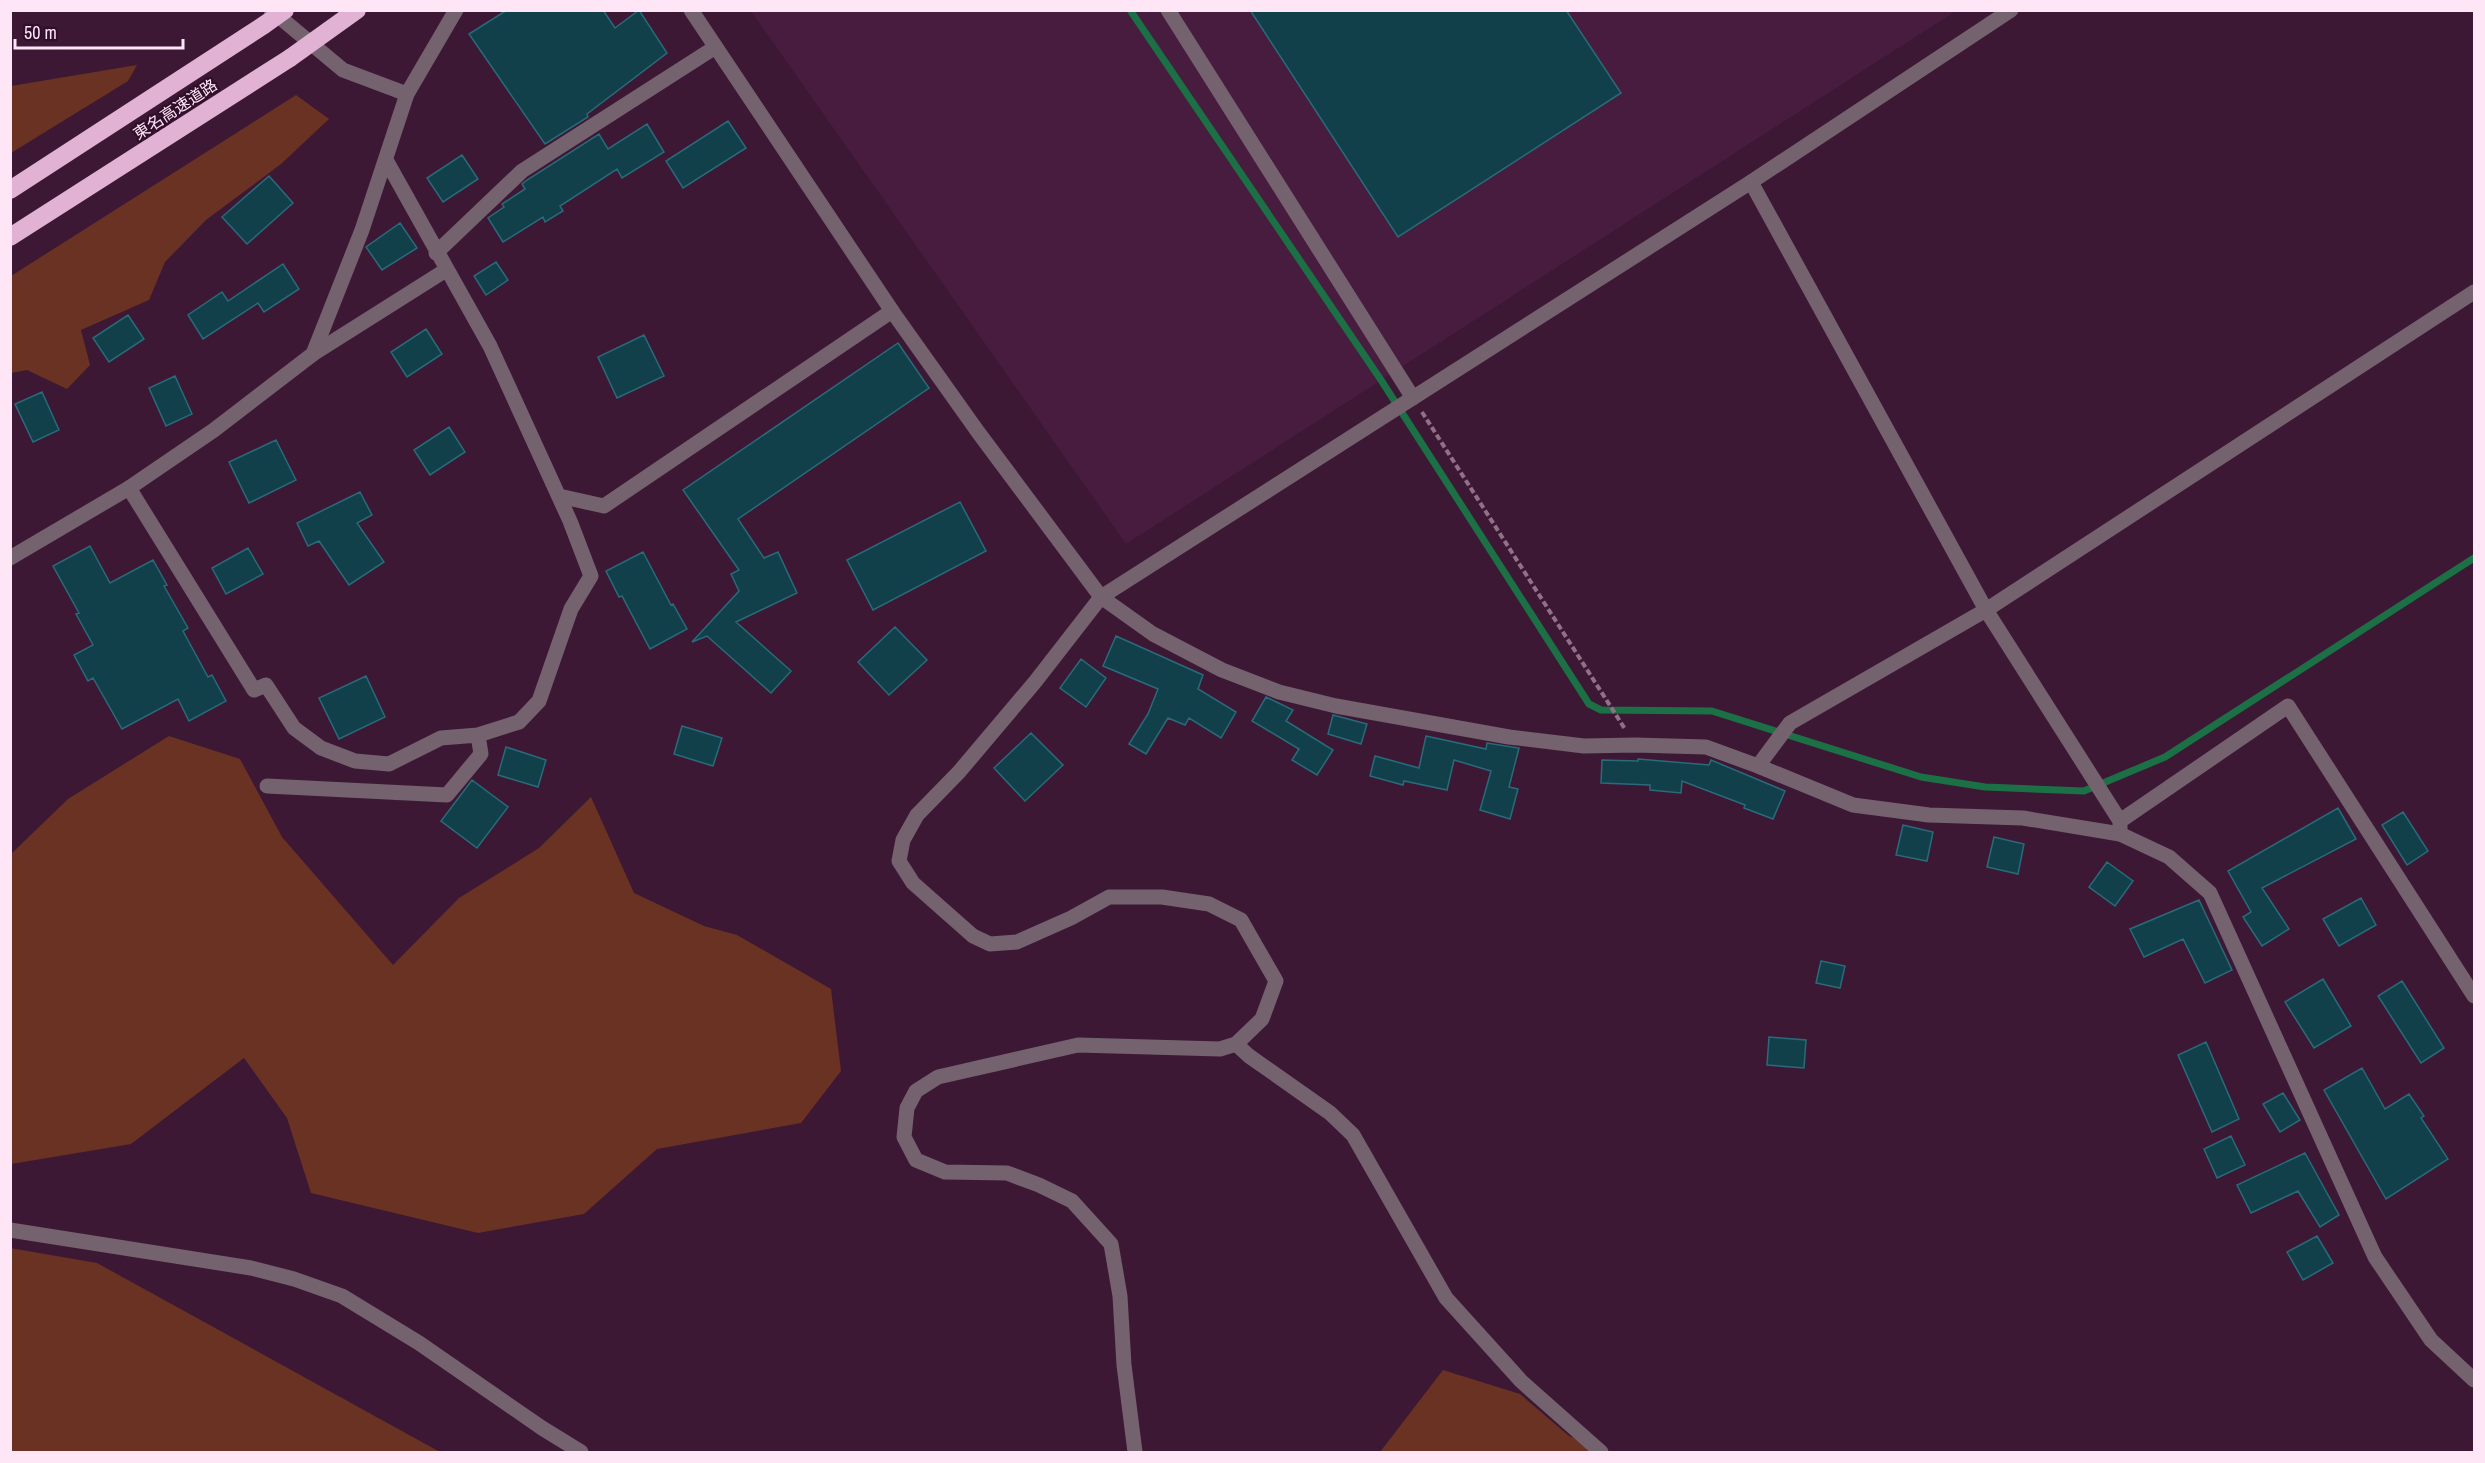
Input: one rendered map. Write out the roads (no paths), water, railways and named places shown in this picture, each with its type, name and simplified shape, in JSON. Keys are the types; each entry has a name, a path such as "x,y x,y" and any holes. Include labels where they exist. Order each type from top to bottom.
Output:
{"highway":[{"name":"東名高速道路","path":"10,190 268,18 285,10"},
{"name":"東名高速道路","path":"10,237 290,58 357,10"}],"street":[{"path":"313,354 362,230 407,94 456,10"},
{"path":"691,10 714,48 892,311 978,432 1101,597 1153,634 1222,670 1279,692 1336,706 1509,737 1584,746 1706,747 1763,759 1853,805 1929,814 2023,818 2120,828 2169,856 2210,892 2375,1257 2431,1340 2475,1380"},
{"path":"1168,10 1412,399"},
{"path":"1135,1452 1124,1365 1120,1296 1111,1244 1072,1201 1039,1185 1007,1173 945,1172 916,1160 904,1137 907,1108 916,1091 938,1077 1078,1046 1191,1050 1220,1049 1236,1044 1262,1019 1275,981 1241,920 1209,904 1162,897 1109,897 1071,918 1017,942 990,944 974,936 913,883 899,861 903,840 917,814 959,772 1035,682 1101,597 1751,182 2011,10"},
{"path":"268,18 343,70 407,94"},
{"path":"436,253 522,171 714,48"},
{"path":"129,488 254,690 266,685 294,728 321,748 355,762 389,764 441,738 478,735 519,722 538,701 571,609 591,576 559,496 490,346 386,160"},
{"path":"1751,182 1986,610 2106,798 2120,828"},
{"path":"10,558 129,488 214,430 313,354 446,270"},
{"path":"1763,759 1790,723 1986,610 2475,292"},
{"path":"559,496 604,506 892,311"},
{"path":"2120,828 2288,706 2475,996"},
{"path":"267,786 447,795 481,754 478,735"},
{"path":"1236,1044 1249,1056 1330,1113 1353,1135 1446,1298 1521,1381 1601,1452"},
{"path":"10,1230 251,1268 294,1279 342,1296 419,1343 542,1428 581,1452"}],"waterway":[{"path":"1130,10 1381,380 1589,704 1601,710 1712,711 1921,777 1985,787 2084,791 2165,757 2474,558"}]}
